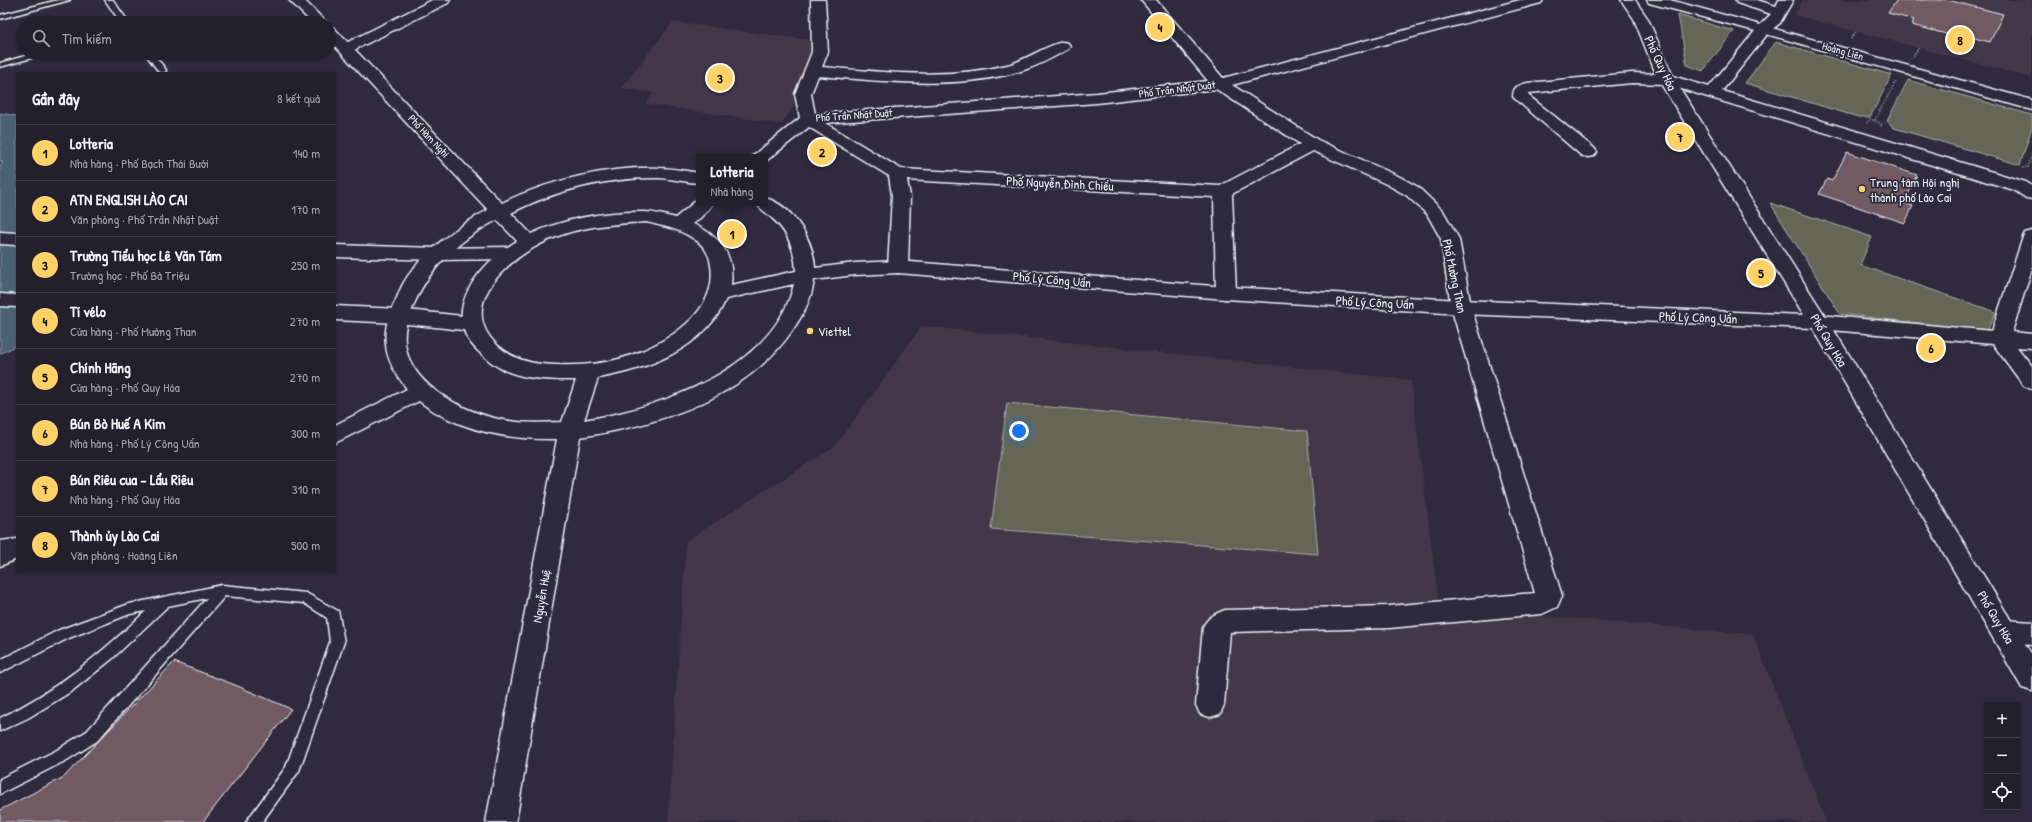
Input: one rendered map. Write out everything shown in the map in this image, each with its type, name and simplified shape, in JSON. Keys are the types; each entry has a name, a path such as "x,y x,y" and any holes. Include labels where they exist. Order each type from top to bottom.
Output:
{"street":[{"path":"296,0 313,16"},
{"path":"347,48 443,0"},
{"path":"818,0 820,52 803,94 808,119 897,174 901,196 898,267"},
{"name":"Phố Mường Than","path":"1148,0 1182,38 1219,84 1312,144 1392,180 1412,191 1434,211 1450,240 1461,307 1550,596 1542,603 1389,618 1224,621 1216,627 1210,705"},
{"name":"Phố Trần Nhật Duật","path":"808,119 1097,98 1219,84 1536,0"},
{"name":"Phố Quy Hóa","path":"1628,0 1641,19 1666,79 1819,322 2005,631 2032,679"},
{"name":"Hoàng Liên","path":"1654,0 1776,15 1911,58 2032,93"},
{"name":"Hoàng Liên","path":"1696,0 1776,15 1853,36 2032,105"},
{"path":"1713,92 1776,15 1742,0"},
{"name":"Phố Hàm Nghi","path":"336,38 528,242"},
{"path":"812,71 889,76 975,76 1010,70 1034,61 1063,46"},
{"path":"1588,152 1521,98 1521,90 1527,88 1632,78 1666,79 2020,186 2032,194"},
{"path":"764,154 808,119"},
{"path":"1226,293 1223,192 1312,144"},
{"path":"696,178 656,174 617,176 577,183 537,194 499,210 472,226 437,254 412,282 398,316 394,334 400,364 420,391 446,410 480,423 522,430 570,430 627,421 671,408 716,387 754,361 782,332 799,302 807,275 804,250 793,229 777,210 768,204"},
{"name":"Phố Nguyễn Đình Chiểu","path":"897,174 1223,192"},
{"path":"680,224 701,206"},
{"path":"646,217 680,224 702,236 718,252 724,272 720,294 707,315 686,335 664,349 625,365 589,372 557,374 534,371 503,361 484,348 473,332 470,314 474,295 485,277 511,253 528,242 566,226 606,218 646,217"},
{"path":"2032,237 2000,339 2032,381"},
{"path":"0,238 16,239"},
{"path":"336,251 437,254 511,253"},
{"name":"Phố Lý Công Uẩn","path":"720,294 807,275 855,269 898,267 1226,293 1461,307 1819,322 2032,341"},
{"path":"0,300 16,302"},
{"path":"336,313 398,316 472,324"},
{"name":"Nguyễn Huệ","path":"501,822 570,430 589,372"},
{"path":"336,434 420,391"},
{"path":"0,551 16,549"},
{"path":"2005,631 2032,633"}],"lane":[{"path":"0,17 66,0"},
{"path":"108,0 120,16"},
{"path":"0,65 19,60"},
{"path":"154,60 162,70"},
{"path":"0,561 16,554"},
{"path":"0,787 62,755 92,736 222,590"},
{"path":"0,667 71,632 129,609 222,590 306,598 333,615 337,642 292,771 254,822"},
{"path":"0,725 38,706 78,678 164,602"}],"path":[{"path":"1875,120 1911,58"},
{"path":"1873,125 1867,123 1870,119 1882,124 1880,127"}],"shaded area":[{"path":"1803,0 2032,0 2032,78 1794,15"},
{"path":"673,22 825,42 819,67 782,124 646,104 653,93 621,88"},
{"path":"922,326 1411,380 1439,607 1753,634 1826,822 668,822 686,541 835,446"}],"green space":[{"path":"1678,15 1734,31 1703,71 1687,65"},
{"path":"1776,42 1892,75 1870,117 1858,117 1745,83"},
{"path":"1908,80 2032,115 2032,127 2020,165 1894,128 1887,121"},
{"path":"1770,203 1872,237 1860,265 1996,312 1987,331 1840,314"},
{"path":"1007,403 1307,431 1318,554 991,529"}],"water":[{"path":"0,113 16,116 16,346 0,354 0,166 3,162 0,161"}],"building":[{"path":"1897,0 1947,0 2003,14 1990,42 1967,36 1965,39 1912,25 1914,20 1888,13"},
{"name":"Trung tâm Hội nghị thành phố Lào Cai","path":"1847,152 1917,175 1904,203 1913,206 1905,223 1819,194 1827,179 1832,181"},
{"path":"174,662 235,685 291,709 203,822 0,822 0,810 64,777"}],"place":[{"name":"Tí vélo","path":"1160,27"},
{"name":"Thành ủy Lào Cai","path":"1960,40"},
{"name":"Trường Tiểu học Lê Văn Tám","path":"720,78"},
{"name":"Bún Riêu cua - Lẩu Riêu","path":"1680,137"},
{"name":"ATN ENGLISH LÀO CAI","path":"822,152"},
{"name":"Trung tâm Hội nghị thành phố Lào Cai","path":"1862,189"},
{"name":"Lotteria","path":"732,234"},
{"name":"Chính Hãng","path":"1761,273"},
{"name":"Viettel","path":"810,331"},
{"name":"Bún Bò Huế A Kim","path":"1931,348"}]}
